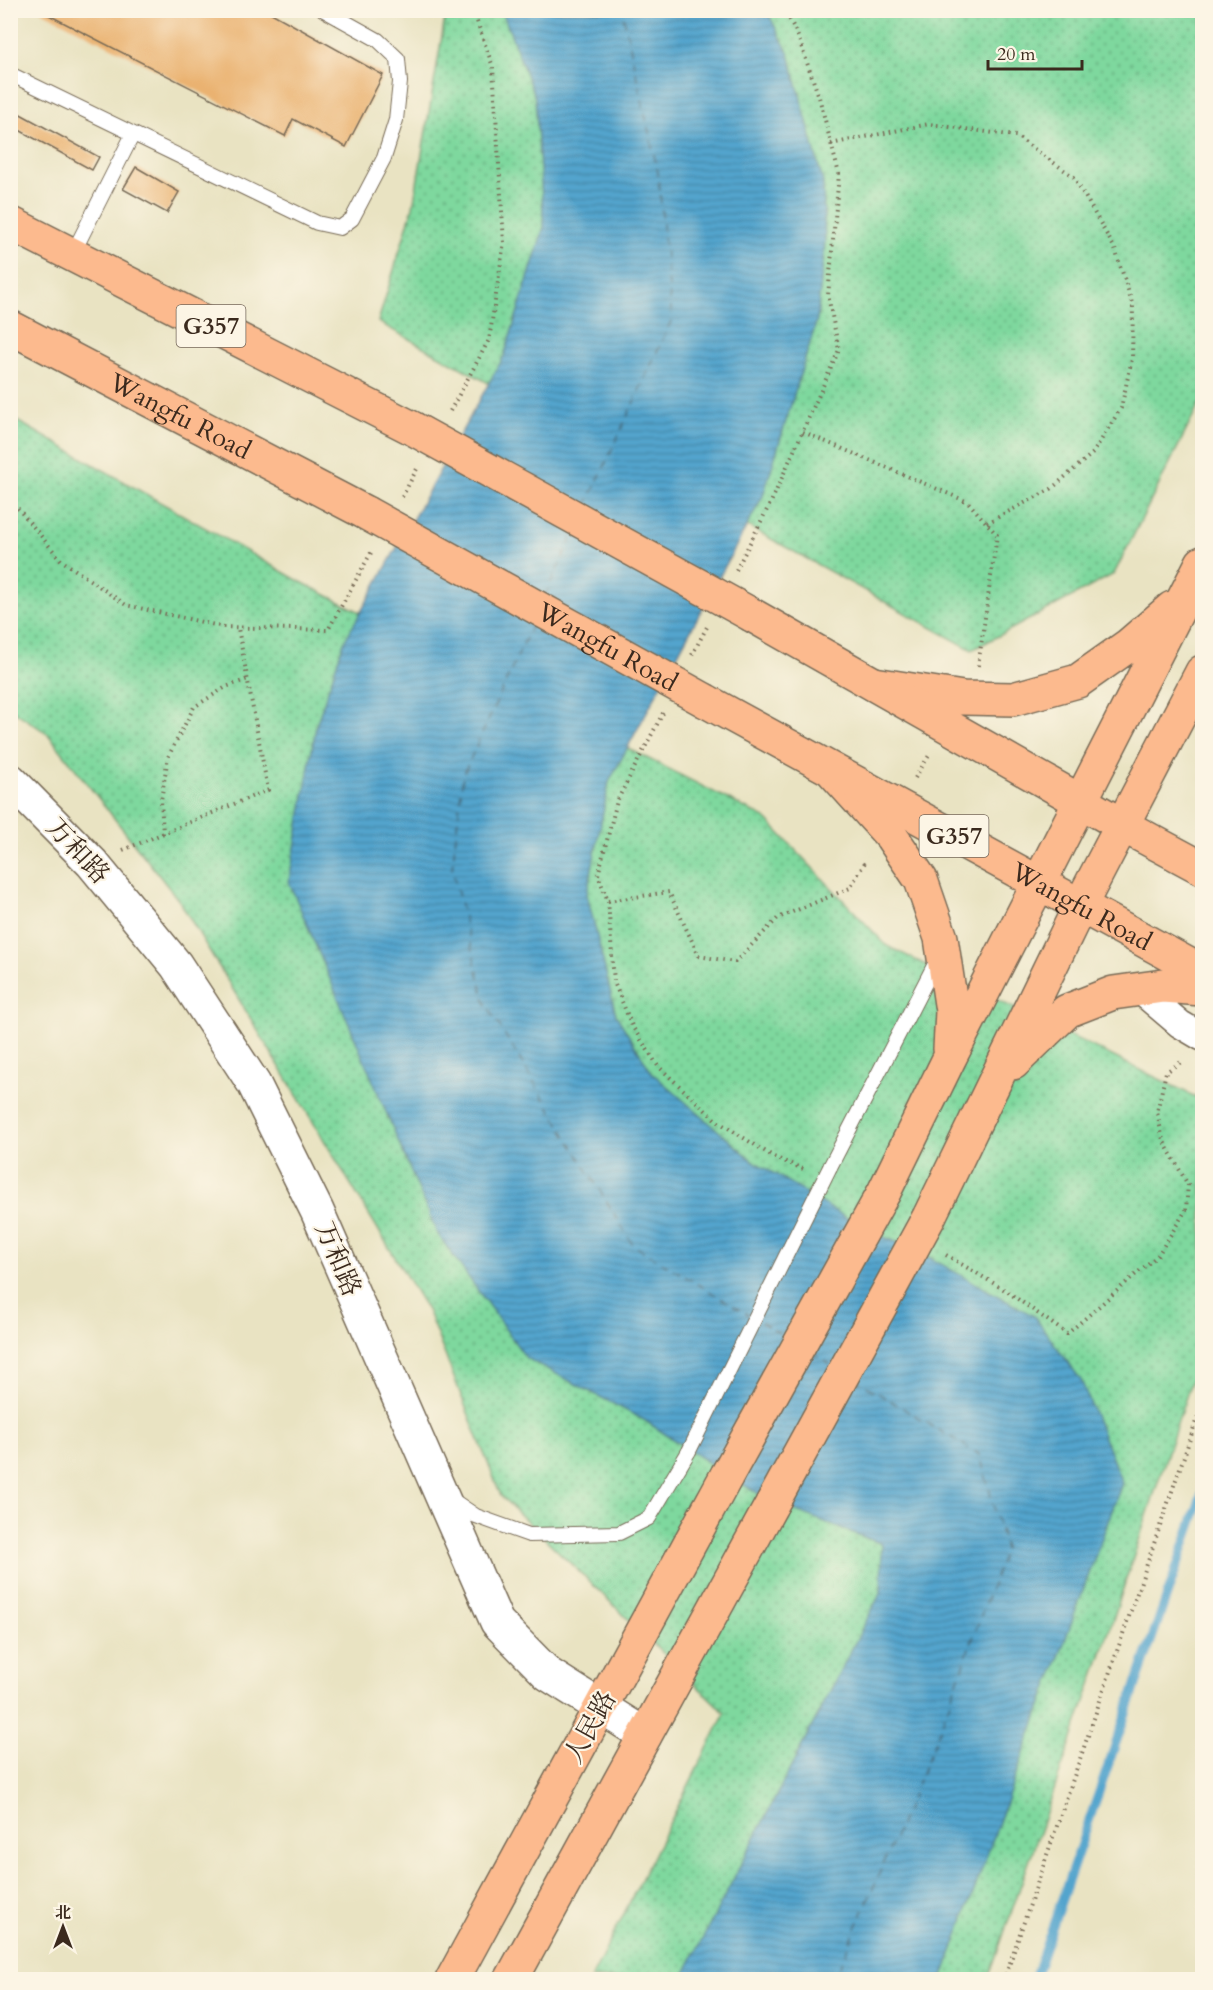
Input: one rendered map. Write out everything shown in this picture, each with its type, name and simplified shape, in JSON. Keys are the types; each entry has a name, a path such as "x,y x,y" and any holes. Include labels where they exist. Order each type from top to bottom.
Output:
{"main road":[{"name":"G357","path":"10,224 412,428 752,615 1122,825 1203,868"},
{"name":"Wangfu Road","path":"10,327 366,513 831,769 892,818 1039,882 1203,972"},
{"name":"人民路","path":"452,1980 884,1192 949,1059 1203,563"},
{"path":"872,684 963,698 1013,699 1078,681 1129,645 1185,597"},
{"name":"人民路","path":"511,1980 929,1217 1081,904 1203,672"},
{"path":"892,818 921,880 940,938 952,1011 949,1059"},
{"path":"996,1079 1067,1011 1113,993 1163,986 1203,989"}],"street":[{"name":"万和路","path":"10,780 92,863 176,965 254,1084 317,1211 497,1622 548,1674 645,1735"},
{"path":"1140,990 1180,1024 1203,1037"}],"lane":[{"path":"11,77 318,223 339,228 352,219 384,158 396,120 400,82 398,59 378,40 324,10"},
{"path":"72,255 134,134"},
{"path":"438,1490 476,1516 529,1535 619,1533 649,1518 689,1450 830,1167 942,950"}],"path":[{"path":"831,144 929,124 1016,136 1074,177 1115,249 1133,306 1132,359 1121,408 1093,453 1076,468 1051,489 987,523"},
{"path":"803,432 968,502 997,535 977,673 963,698"},
{"path":"92,863 268,790 238,628"},
{"path":"163,834 161,800 168,757 194,707 226,687 248,679"},
{"path":"608,901 669,892 699,956 735,962 778,918 850,888 946,726"},
{"path":"1004,1980 1203,1404"}],"green space":[{"path":"442,11 1202,11 1202,399 1114,574 972,650 378,322 413,207 445,18"},
{"path":"10,417 299,581 765,818 887,946 1202,1100 1202,1348 1102,1653 988,1979 591,1979 725,1713 501,1496 428,1312 180,902 48,734 11,709"}],"water":[{"path":"502,11 767,11 789,54 823,182 825,241 817,320 763,496 609,782 587,894 616,1015 652,1073 752,1160 866,1230 914,1249 1034,1316 1081,1380 1122,1483 942,1979 682,1979 881,1592 882,1544 773,1502 727,1475 644,1420 526,1358 437,1233 289,882 316,726 344,642 504,356 544,227 535,98"}],"building":[{"path":"39,10 266,10 383,75 346,147 293,119 285,136"},
{"path":"15,111 99,157 92,170 10,125 10,118"},
{"path":"136,167 179,192 167,213 123,189"}],"waterway":[{"path":"1034,1980 1202,1494"}],"ferry route":[{"path":"586,506 672,319 658,173 622,10"},
{"path":"545,596 573,535"},
{"path":"532,625 463,775 452,869 485,1002 633,1245 749,1315"},
{"path":"761,1322 785,1337"},
{"path":"812,1353 831,1365"},
{"path":"834,1980 936,1740 1005,1549 980,1455 858,1381"}]}
